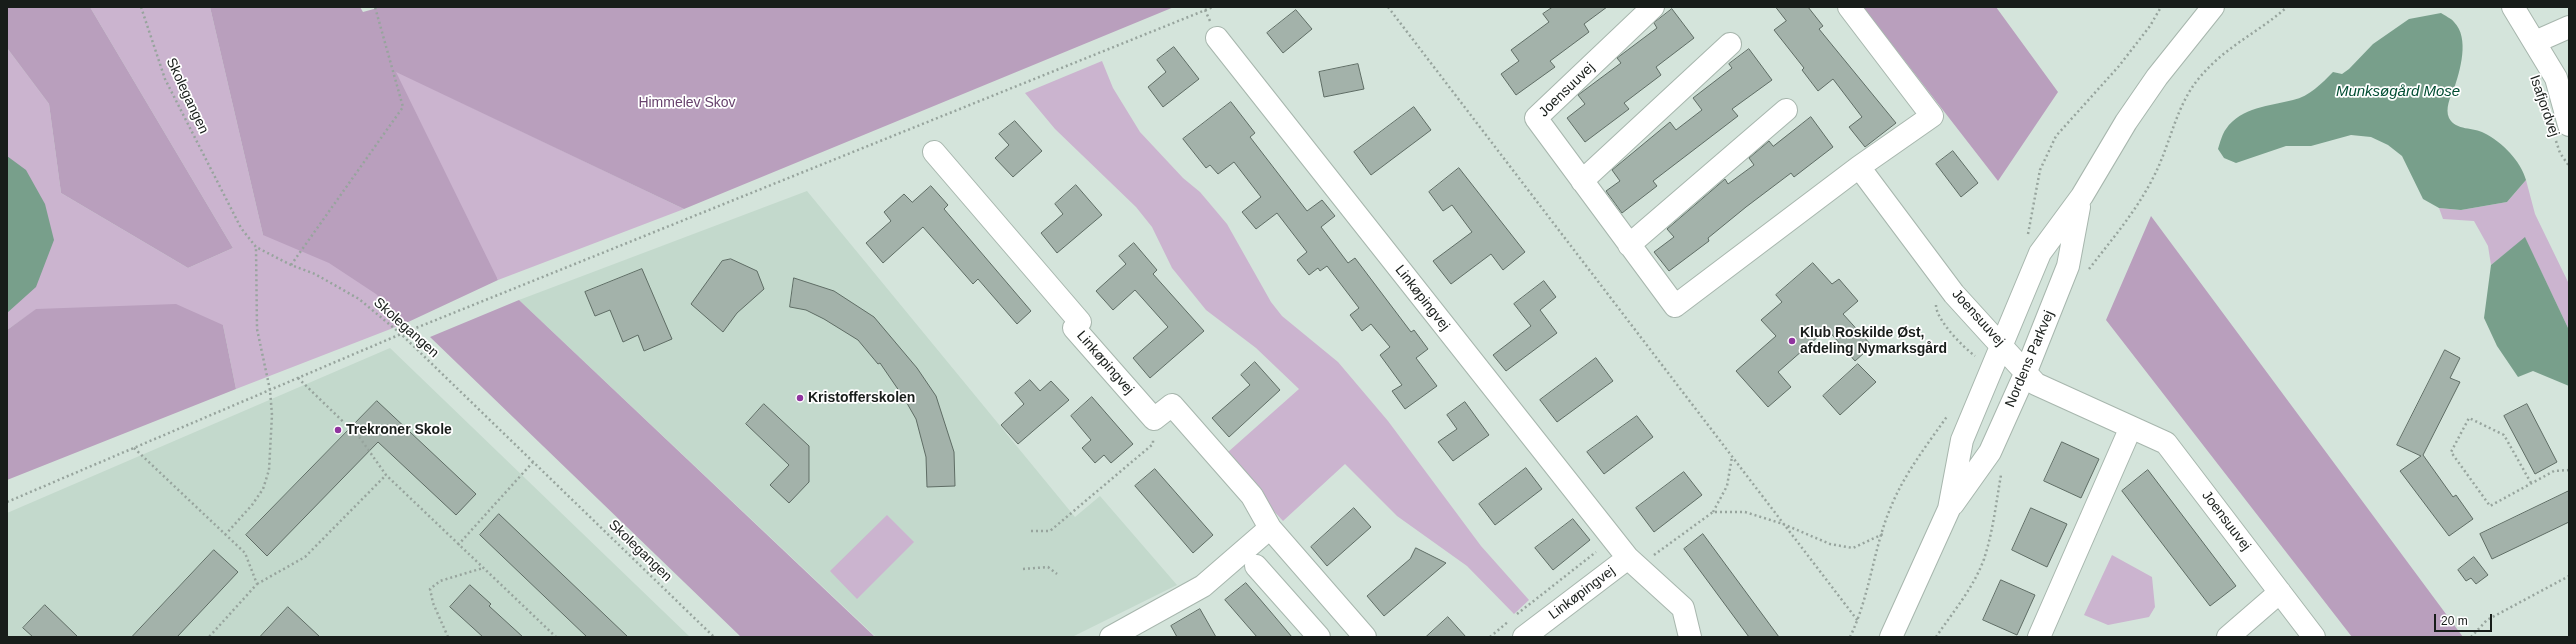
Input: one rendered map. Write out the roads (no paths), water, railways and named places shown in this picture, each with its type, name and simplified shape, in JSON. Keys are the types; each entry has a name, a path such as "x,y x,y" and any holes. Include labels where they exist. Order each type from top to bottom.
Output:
{"street":[{"name":"Joensuuvej","path":"1653,7 1536,118 1675,306 1859,167 1932,116 1849,7"},
{"name":"Nordens Parkvej","path":"1891,637 1914,592 1949,509 1962,440 2040,254 2082,196 2130,115 2157,77 2213,7"},
{"name":"Isafjordvej","path":"2513,7 2556,78 2562,132"},
{"path":"2535,42 2569,27"},
{"name":"Linkøpingvej","path":"1216,38 1628,558 1683,608 1690,637"},
{"path":"1582,181 1730,44"},
{"path":"1629,245 1786,110"},
{"name":"Linkøpingvej","path":"934,152 1080,322 1074,328 1154,420 1172,405 1252,496 1270,528"},
{"name":"Joensuuvej","path":"1859,167 1954,294 2002,343 2025,374 2036,384 2166,443 2314,637"},
{"name":"Nordens Parkvej","path":"1949,509 1990,452 2025,374 2068,266 2073,234 2082,196"},
{"path":"2039,637 2131,427"},
{"path":"1111,637 1140,630 1203,586 1270,528 1365,637"},
{"name":"Linkøpingvej","path":"1534,634 1628,558"},
{"path":"1256,566 1319,637"},
{"path":"2228,637 2280,592"}],"water":[{"name":"Munksøgård Mose","path":"2441,13 2450,18 2459,29 2463,45 2459,73 2448,107 2449,118 2456,125 2480,131 2497,141 2510,153 2520,166 2526,180 2507,202 2461,210 2439,208 2423,199 2402,156 2388,145 2371,137 2351,135 2311,146 2286,146 2236,163 2224,158 2218,149 2225,131 2232,122 2240,116 2256,108 2305,96 2333,72 2342,74 2349,69 2373,44 2409,19"},
{"path":"7,156 26,170 45,204 54,240 36,287 7,313"},
{"path":"2525,237 2569,330 2569,386 2533,371 2518,377 2497,346 2484,318 2491,265"}],"place":[{"name":"Klub Roskilde Øst, afdeling Nymarksgård","path":"1792,341"},
{"name":"Kristofferskolen","path":"800,398"},
{"name":"Trekroner Skole","path":"338,430"}],"park label":[{"name":"Himmelev Skov","path":"687,103"}]}
